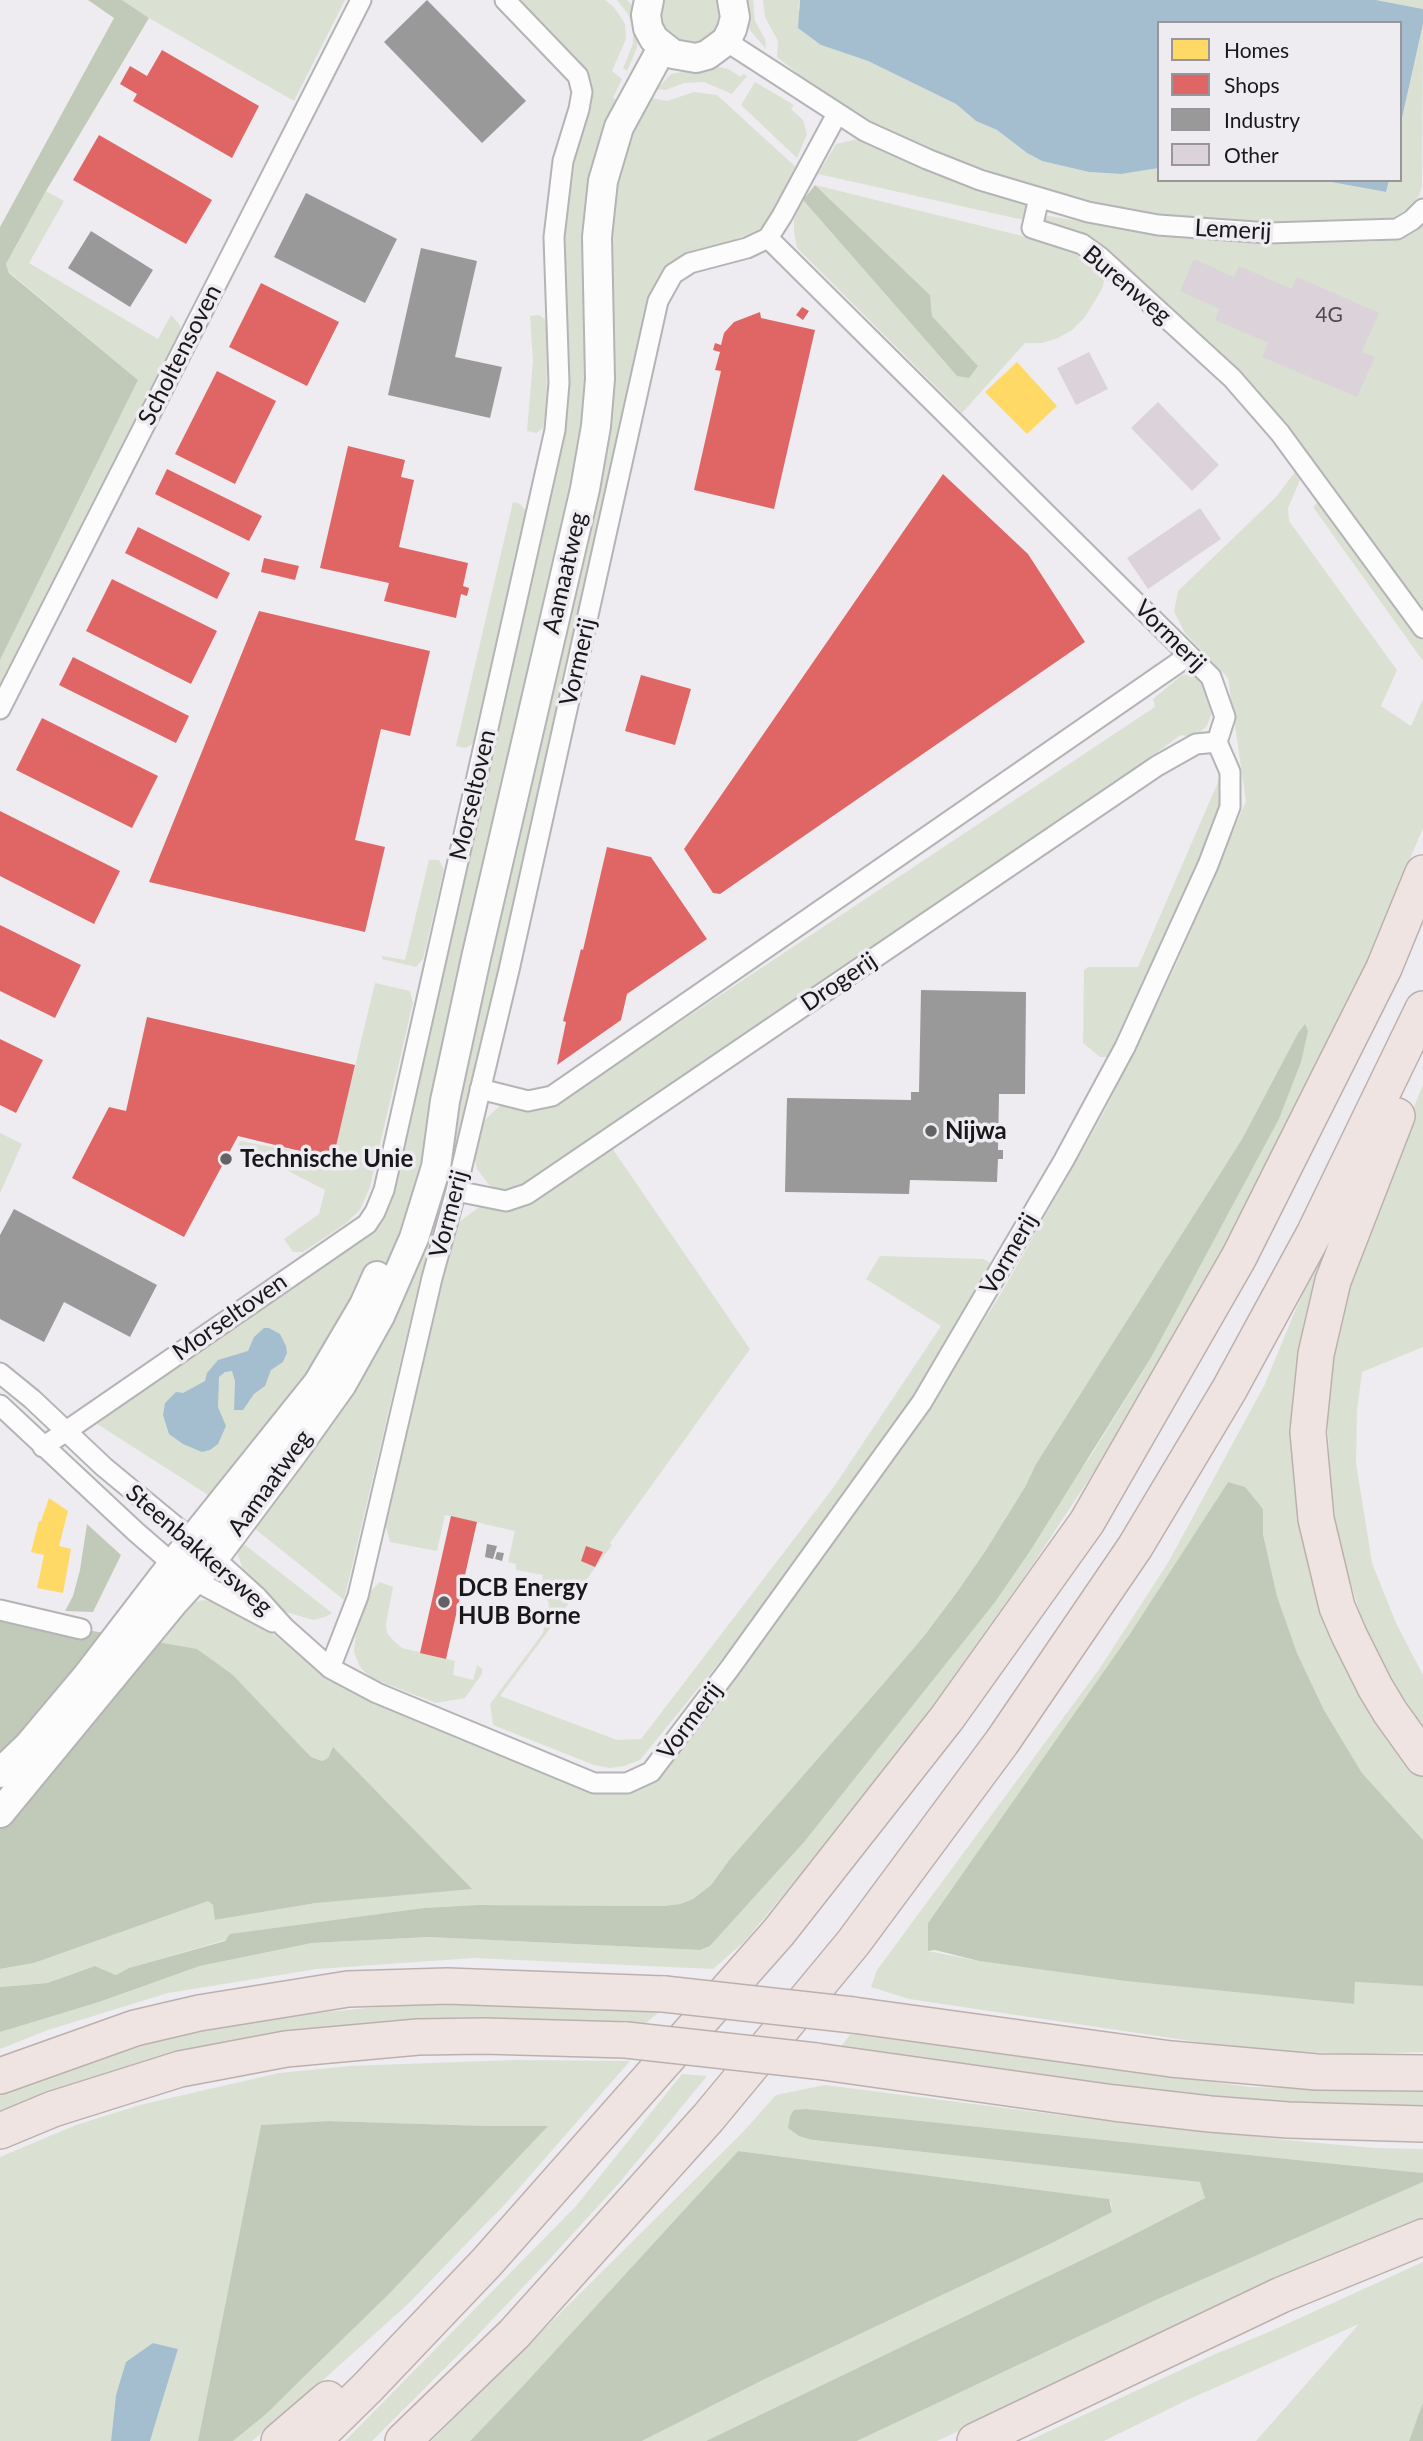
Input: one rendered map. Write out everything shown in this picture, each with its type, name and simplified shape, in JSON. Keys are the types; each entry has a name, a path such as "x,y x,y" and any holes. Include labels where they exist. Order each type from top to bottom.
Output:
{"highway":[{"path":"313,2441 487,2262 778,1933 947,1718 1087,1522 1239,1257 1384,968 1423,873"},
{"path":"403,2441 514,2334 708,2118 853,1943 1002,1742 1135,1547 1229,1390 1315,1233 1423,1009"},
{"path":"1423,1032 1411,1080 1343,1248 1333,1281 1316,1354 1308,1432 1316,1519 1337,1607 1375,1687 1390,1713 1423,1758"},
{"path":"0,2076 135,2028 200,2013 348,1989 447,1986 664,1994 853,2015 1171,2059 1317,2072 1423,2073"},
{"path":"0,2131 53,2109 156,2076 237,2057 286,2049 418,2037 484,2036 626,2040 816,2061 1210,2114 1288,2120 1423,2124"},
{"path":"975,2441 1281,2295 1423,2237"},
{"path":"279,2441 487,2262"}],"main road":[{"path":"649,0 646,16 648,28 662,48 673,54 696,58 707,55 726,41 735,17 732,0"},
{"name":"Aamaatweg","path":"0,1773 29,1745 87,1676 183,1572 214,1558 342,1384 380,1316 414,1238 436,1167 445,1101 582,502 594,439 600,379 597,237 603,181 620,127 662,48"},
{"name":"Aamaatweg","path":"0,1813 183,1572 193,1540 318,1383 364,1305 402,1226 445,1101"}],"street":[{"name":"Scholtensoven","path":"0,709 361,0"},
{"name":"Morseltoven","path":"43,1447 367,1224 384,1190 555,430 559,383 554,237 563,162 582,92 578,76 505,0"},
{"path":"726,41 865,131 980,180 1039,198"},
{"path":"768,238 837,114"},
{"name":"Lemerij","path":"1039,198 1088,212 1158,225 1269,233 1396,229 1412,220 1423,209"},
{"name":"Burenweg","path":"1039,198 1032,228 1082,244 1100,257 1232,378 1280,433 1423,628"},
{"name":"Vormerij","path":"768,238 1211,677 1225,717 1217,742 1230,772 1230,807 1208,865 1125,1047 1064,1160 922,1402 730,1668 650,1772 627,1783 594,1783 377,1693 330,1668 358,1595 432,1278 456,1191 512,957 658,301 673,274 690,263 747,248 768,238"},
{"path":"480,1089 528,1101 552,1096 1188,656"},
{"name":"Drogerij","path":"456,1191 506,1201 527,1194 1157,766 1196,744 1217,742"},
{"name":"Steenbakkersweg","path":"0,1373 164,1519 214,1558 257,1597 284,1627"},
{"name":"Steenbakkersweg","path":"0,1405 183,1572 284,1627"},
{"path":"0,1610 81,1629"},
{"path":"284,1627 330,1668"}],"green space":[{"path":"88,0 122,0 149,18 46,191 6,264 9,273 138,380 0,660 0,227 114,18"},
{"path":"122,0 345,0 294,101"},
{"path":"518,0 605,0 614,7 625,24 626,39 612,71 622,79 613,98 645,111 652,98 667,101 694,92 717,95 798,169 779,210 763,227 662,274 604,511 437,1234 419,1283 344,1600 230,1509 91,1420 368,1233 384,1215 557,466 568,403 569,346 562,241 573,165 592,102 585,69"},
{"path":"617,0 627,0 633,6 638,32 637,48 627,71 623,68 633,44 633,28 628,14"},
{"path":"663,0 718,0 721,15 718,27 711,38 699,44 674,41 662,28 659,10"},
{"path":"745,0 753,0 755,21 765,39 766,49 749,29"},
{"path":"763,0 800,0 798,8 821,45 868,61 956,104 976,121 997,130 1042,161 1089,172 1121,174 1157,168 1157,182 1331,182 1385,192 1388,182 1402,182 1402,118 1423,24 1422,186 1419,196 1407,209 1393,218 1267,224 1172,217 1059,196 939,154 886,130 844,106 777,57 778,41 765,17"},
{"path":"1377,0 1423,0 1423,9"},
{"path":"715,66 728,69 741,77 743,74 747,76 732,94 704,82 684,83 666,90 657,89 671,74"},
{"path":"755,82 794,105 791,109 803,120 807,134 797,158 741,105"},
{"path":"862,138 966,184 1026,204 1026,219 818,174 836,144"},
{"path":"815,185 1071,248 1106,274 1102,289 1085,317 1072,330 1042,343 1025,343 962,413 797,248 794,219 803,200 957,376 978,366 932,316 930,295"},
{"path":"815,185 930,295 932,316 978,366 969,378 957,376 803,200"},
{"path":"46,191 64,201 29,263 158,339 171,315 180,325 180,334 0,690 0,660 138,380 9,272 6,264"},
{"path":"1045,217 1143,232 1254,243 1370,242 1398,238 1413,233 1423,225 1423,615 1332,485 1328,488 1273,414 1046,224"},
{"path":"539,315 546,320 547,404 543,428 536,433 527,431 533,361 530,316"},
{"path":"1295,472 1300,480 1288,508 1289,521 1397,670 1381,706 1411,726 1423,699 1423,828 1328,1054 1174,1342 1111,1446 1031,1567 913,1734 824,1846 745,1941 713,1969 474,1958 317,1969 168,1993 48,2030 0,2049 0,2032 14,2027 99,2002 200,1966 312,1943 429,1937 700,1950 710,1946 805,1841 952,1655 1092,1454 1152,1356 1279,1119 1305,1025 1298,1033 1242,1139 1036,1464 986,1550 957,1592 924,1636 730,1859 711,1885 693,1899 663,1906 477,1905 424,1908 225,1940 130,1968 116,1975 95,1966 47,1983 0,1987 0,1969 34,1963 209,1900 213,1905 216,1920 316,1903 333,1748 328,1758 322,1761 311,1757 233,1675 155,1642 189,1603 204,1600 226,1604 276,1636 319,1670 353,1691 387,1706 624,1792 638,1789 650,1779 766,1637 893,1461 999,1297 1103,1114 1175,967 1246,801 1228,678 1185,633 1174,612 1178,591 1276,497"},
{"path":"513,502 520,504 527,512 473,744 465,748 456,746"},
{"path":"1318,502 1423,641 1423,661 1313,507"},
{"path":"1190,674 1208,688 1214,707 1207,726 1199,733 1192,737 1181,735 520,1190 502,1191 489,1185 477,1169 474,1156 477,1136 485,1120 500,1106 521,1108 556,1104 1155,707 1153,699 1182,675"},
{"path":"1221,775 1226,794 1207,843 1110,1052 1107,1057 1100,1057 1083,1043 1084,970 1088,967 1138,967"},
{"path":"429,860 439,860 444,870 423,959 416,967 382,959 382,956 405,960"},
{"path":"375,983 410,991 413,1003 370,1187 360,1210 345,1224 303,1252 293,1252 284,1239 319,1214 325,1190 238,1145 240,1141 333,1158"},
{"path":"1305,1024 1308,1031 1301,1062 1279,1119 1152,1356 1030,1551 995,1602 805,1841 710,1946 700,1950 429,1937 312,1943 200,1966 99,2002 0,2032 0,1987 47,1983 95,1966 116,1975 129,1968 225,1941 230,1934 424,1908 477,1905 663,1906 693,1899 711,1885 730,1859 924,1636 957,1592 986,1550 1036,1464 1242,1139"},
{"path":"1423,1085 1423,1347 1362,1372 1357,1411 1356,1463 1372,1563 1396,1623 1423,1675 1423,1730 1404,1705 1375,1651 1348,1574 1337,1534 1326,1400 1343,1301 1389,1167"},
{"path":"0,1133 22,1144 0,1193"},
{"path":"612,1148 750,1349 610,1543 612,1545 500,1696 617,1740 641,1739 833,1488 941,1326 866,1279 880,1256 983,1259 995,1265 944,1352 757,1616 640,1760 610,1768 594,1765 493,1725 490,1704 543,1633 549,1604 541,1587 543,1575 516,1570 516,1564 508,1562 515,1531 445,1515 437,1551 390,1542 384,1520 452,1235 459,1222 482,1205 512,1210 533,1204"},
{"path":"1370,1154 1331,1260 1313,1538 1423,1770 1423,1840 1362,1773 1324,1710 1297,1653 1277,1596 1263,1534 1263,1509 1228,1482 1131,1634 928,1923 928,1951 979,1961 1354,2004 1354,1982 1423,1986 1423,2052 1367,2054 1258,2051 909,1999 871,1987 877,1970 1100,1668 1169,1561 1265,1384 1298,1304"},
{"path":"1228,1482 1245,1487 1263,1509 1263,1534 1277,1596 1297,1653 1324,1710 1362,1773 1423,1840 1423,1986 1355,1982 1354,2004 1126,1981 979,1961 935,1950 928,1951 928,1923 1130,1634"},
{"path":"87,1524 121,1555 93,1612 65,1611 73,1596 80,1570"},
{"path":"240,1541 332,1613 313,1620 286,1612 244,1573 237,1552"},
{"path":"380,1582 393,1587 386,1624 387,1633 402,1648 455,1661 453,1675 473,1680 477,1665 482,1669 482,1674 465,1698 436,1703 371,1678 360,1667 354,1652 356,1630 365,1596"},
{"path":"0,1615 197,1649 233,1675 311,1757 322,1761 328,1758 333,1747 472,1889 316,1903 215,1920 213,1905 208,1901 34,1963 0,1969"},
{"path":"430,2002 665,2007 638,2030 446,2030 0,2122 0,2089 191,2031 234,2021"},
{"path":"852,2032 1250,2087 1423,2091 1423,2115 1328,2115 836,2053"},
{"path":"514,2060 630,2061 507,2202 406,2306 252,2441 233,2441 292,2389 390,2293 547,2126 328,2121 261,2125 198,2441 150,2441 178,2349 153,2343 116,2395 111,2441 0,2441 0,2157 76,2125 140,2105 279,2073 350,2066"},
{"path":"682,2074 707,2076 620,2182 547,2262 372,2441 345,2441 576,2206"},
{"path":"825,2085 1060,2115 1297,2141 1423,2149 1423,2173 806,2109 813,2140 1201,2182 1205,2198 706,2441 642,2441 1112,2212 1108,2199 738,2151 470,2441 431,2441 743,2132 776,2095"},
{"path":"806,2109 1423,2173 1423,2182 1158,2299 857,2441 706,2441 1205,2198 1200,2182 813,2140 799,2136 788,2128 794,2110"},
{"path":"328,2121 548,2126 390,2293 266,2414 233,2441 198,2441 261,2125"},
{"path":"738,2151 1109,2199 1112,2212 642,2441 470,2441 521,2388"},
{"path":"1423,2182 1423,2225 1332,2258 937,2441 857,2441 1158,2299"},
{"path":"1423,2262 1423,2402 1409,2441 1256,2441 1359,2324 1185,2401 1104,2441 1028,2441 1213,2355"},
{"path":"1423,2402 1423,2441 1409,2441"}],"water":[{"path":"800,0 1376,0 1423,9 1423,24 1402,118 1402,21 1157,21 1157,168 1121,174 1089,172 1042,161 997,130 976,121 956,104 868,61 821,45 798,28"},
{"path":"1331,182 1388,182 1386,192"},
{"path":"264,1328 280,1334 287,1353 283,1362 271,1370 265,1386 254,1394 243,1410 234,1410 235,1381 232,1371 219,1377 218,1407 226,1426 218,1444 202,1452 169,1434 163,1415 165,1403 176,1392 183,1393 205,1381 207,1373 218,1360 248,1351 254,1337"},
{"path":"153,2343 178,2349 150,2441 111,2441 116,2395 126,2362"}],"building: Homes":[{"path":"1017,362 1057,406 1027,434 985,392"},
{"path":"49,1498 68,1511 59,1546 71,1549 63,1593 37,1588 44,1555 31,1552 39,1521"}],"building: Shops":[{"path":"162,50 259,106 232,158 133,101 137,94 120,84 130,66 147,76"},
{"path":"99,135 212,200 186,244 73,180"},
{"path":"261,283 339,322 307,386 229,347"},
{"path":"802,307 809,311 803,320 796,315"},
{"path":"760,312 761,318 815,330 774,509 694,490 721,371 715,370 720,352 713,350 715,343 721,345 724,333 734,322"},
{"path":"217,371 276,401 235,484 175,454"},
{"path":"348,446 405,460 401,477 414,480 399,547 468,563 463,586 469,588 467,596 461,594 456,618 384,601 389,583 320,568"},
{"path":"167,469 262,516 249,541 155,494"},
{"path":"943,474 1028,554 1085,642 720,894 713,893 684,849"},
{"path":"138,527 230,573 217,599 125,553"},
{"path":"264,558 299,566 295,580 261,572"},
{"path":"112,579 217,631 191,684 86,631"},
{"path":"259,611 430,651 410,736 381,729 355,840 385,847 365,932 149,882"},
{"path":"73,657 189,716 176,743 59,685"},
{"path":"641,675 691,689 675,745 625,731"},
{"path":"42,718 158,776 132,828 16,770"},
{"path":"0,811 120,871 94,924 0,876"},
{"path":"607,847 651,857 707,939 627,994 621,1020 557,1065 566,1022 563,1021"},
{"path":"0,925 81,965 55,1018 0,991"},
{"path":"147,1017 355,1065 333,1159 238,1136 184,1237 72,1178 109,1107 126,1111"},
{"path":"0,1039 43,1060 16,1113 0,1105"},
{"path":"451,1516 477,1522 446,1659 420,1653"},
{"path":"586,1546 603,1552 595,1567 581,1561"}],"building: Industry":[{"path":"427,0 526,101 482,143 384,42"},
{"path":"306,193 397,239 365,303 274,257"},
{"path":"91,231 153,270 130,307 68,268"},
{"path":"421,248 477,261 455,357 502,367 490,418 388,395"},
{"path":"921,990 1026,992 1025,1094 999,1094 998,1150 1003,1150 1003,1159 998,1159 997,1182 910,1180 909,1194 785,1192 787,1098 911,1100 911,1092 919,1092"},
{"path":"14,1209 157,1285 130,1337 64,1302 44,1342 0,1319 0,1235"},
{"path":"487,1544 497,1546 493,1559 485,1557"},
{"path":"497,1552 504,1553 502,1561 495,1559"}],"building: Other":[{"path":"1194,259 1234,277 1239,266 1292,289 1297,277 1379,313 1362,352 1375,357 1357,397 1262,357 1268,343 1215,320 1219,309 1180,291"},
{"path":"1089,352 1108,389 1076,405 1057,368"},
{"path":"1158,402 1219,465 1192,491 1131,428"},
{"path":"1200,508 1221,539 1148,589 1127,558"}],"place":[{"name":"Nijwa","path":"931,1131"},
{"name":"Technische Unie","path":"226,1159"},
{"name":"DCB Energy HUB Borne","path":"444,1602"}]}
